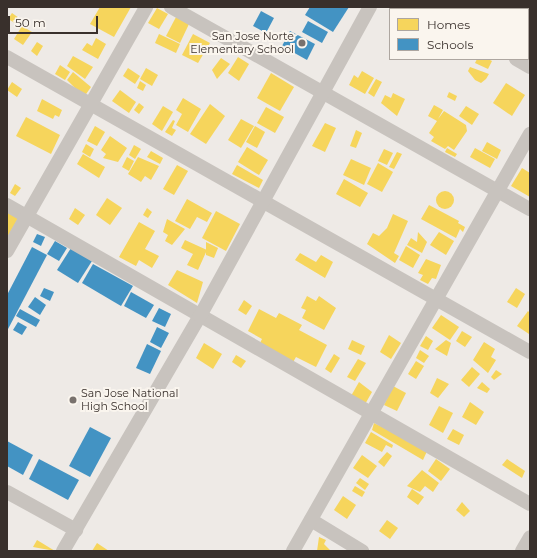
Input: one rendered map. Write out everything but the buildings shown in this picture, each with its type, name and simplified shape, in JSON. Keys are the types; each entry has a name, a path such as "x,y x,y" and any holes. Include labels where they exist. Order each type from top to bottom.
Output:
{"street":[{"path":"7,251 146,7"},
{"path":"171,7 324,91 530,209"},
{"path":"63,551 200,316 370,7"},
{"path":"7,57 89,105 436,297 530,352"},
{"path":"518,60 530,67"},
{"path":"293,551 372,413 496,189 530,134"},
{"path":"7,205 530,504"},
{"path":"7,492 76,530"},
{"path":"311,520 362,551"},
{"path":"522,551 530,537"}],"place":[{"name":"San Jose Norte Elementary School","path":"302,43"},
{"name":"San Jose National High School","path":"73,400"}]}
